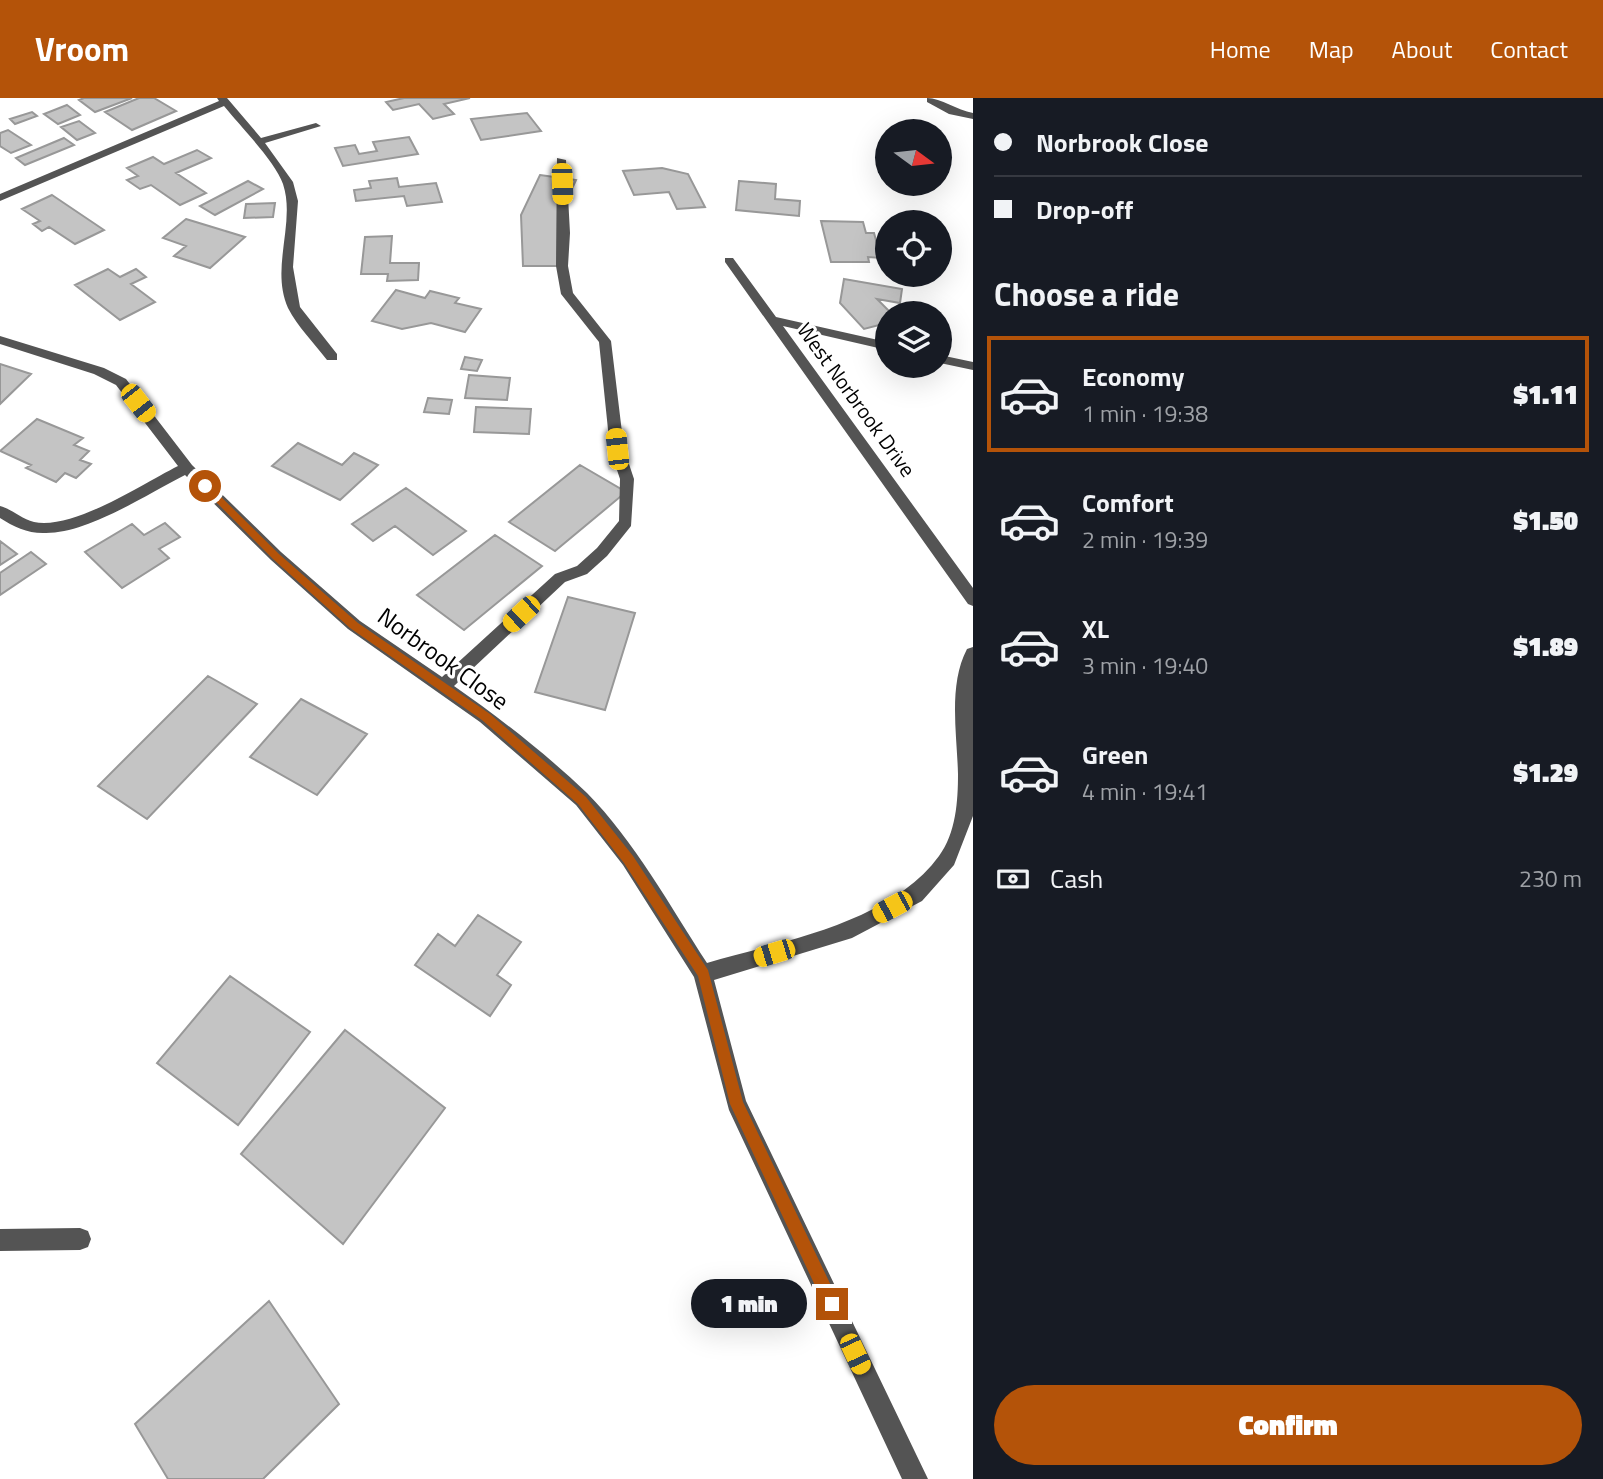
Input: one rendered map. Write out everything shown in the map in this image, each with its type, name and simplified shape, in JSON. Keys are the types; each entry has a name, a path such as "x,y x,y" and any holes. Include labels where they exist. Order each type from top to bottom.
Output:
{"street":[{"path":"932,98 953,112 973,116"},
{"path":"0,198 223,100 288,182 292,201 286,267 294,307 332,357"},
{"path":"258,142 316,126"},
{"path":"442,687 560,578 582,570 602,552 626,522 627,479 617,449 605,341 567,294 562,266 565,233 561,160"},
{"path":"729,260 773,320"},
{"name":"West Norbrook Drive","path":"773,320 875,343"},
{"name":"West Norbrook Drive","path":"773,320 973,600"},
{"name":"Norbrook Close","path":"0,340 99,371 121,382 187,468 276,556 354,625 486,717 582,800 629,859 703,974 736,1104 915,1479"},
{"path":"952,362 973,366"},
{"path":"0,511 19,524 34,527 67,525 187,468"},
{"path":"703,974 845,932 915,895 948,859 967,808 965,674 973,653"},
{"path":"0,1240 80,1239"}],"building":[{"path":"132,98 95,112 79,100"},
{"path":"139,98 154,98 176,111 132,130 105,112"},
{"path":"404,98 470,98 444,104 454,114 433,119 419,104 393,110 386,102"},
{"path":"67,105 80,115 58,124 44,114"},
{"path":"32,112 37,116 15,124 10,119"},
{"path":"527,113 541,131 481,140 471,119"},
{"path":"79,121 95,133 77,140 61,127"},
{"path":"8,130 31,145 11,153 0,146 0,133"},
{"path":"409,137 418,154 343,166 335,148 355,145 359,154 377,151 373,142"},
{"path":"64,138 74,145 25,165 16,158"},
{"path":"197,150 211,158 176,173 206,193 180,205 151,185 140,189 127,180 138,176 127,168 153,157 164,164"},
{"path":"662,168 688,174 705,207 677,209 669,192 634,195 623,171"},
{"path":"540,175 576,180 558,219 562,266 523,266 521,215"},
{"path":"397,178 399,187 436,183 442,202 407,206 404,196 356,201 354,190 371,188 369,181"},
{"path":"248,181 263,189 215,215 200,206"},
{"path":"739,181 776,184 775,199 800,201 799,216 736,210"},
{"path":"52,195 104,230 75,244 49,227 42,231 33,224 40,221 22,209"},
{"path":"275,203 273,217 244,218 246,204"},
{"path":"186,219 245,237 210,268 174,256 186,246 163,238"},
{"path":"821,221 863,222 866,233 874,233 875,258 868,257 869,262 831,262"},
{"path":"392,236 390,263 419,263 418,280 387,281 388,274 361,274 365,237"},
{"path":"108,269 120,277 136,269 146,277 131,284 155,302 120,320 75,285"},
{"path":"844,279 875,284 875,287 902,289 900,301 875,301 875,326 864,329 840,303"},
{"path":"396,290 425,298 430,291 459,298 455,303 481,309 465,332 431,323 402,329 372,321"},
{"path":"465,357 482,360 477,371 461,369"},
{"path":"0,364 31,374 0,404"},
{"path":"469,375 510,378 507,400 465,398"},
{"path":"428,398 452,400 449,414 424,412"},
{"path":"476,407 531,409 529,434 474,432"},
{"path":"37,419 83,438 74,445 89,451 80,460 91,464 76,478 65,473 56,482 26,468 31,465 0,451"},
{"path":"298,443 342,465 354,453 378,465 340,500 272,466"},
{"path":"580,465 626,492 555,551 509,522"},
{"path":"406,488 466,531 433,555 395,526 373,541 352,524"},
{"path":"165,523 180,537 159,549 169,558 122,588 85,552 132,524 144,535"},
{"path":"495,535 542,566 464,630 417,595"},
{"path":"0,541 17,554 0,565"},
{"path":"31,552 46,564 0,595 0,573"},
{"path":"568,597 635,613 605,710 535,692"},
{"path":"208,676 257,704 147,819 98,786"},
{"path":"301,699 367,734 317,795 250,757"},
{"path":"478,915 521,942 497,975 511,985 490,1016 415,965 438,934 455,946"},
{"path":"230,976 310,1032 238,1125 157,1063"},
{"path":"345,1030 445,1108 343,1244 241,1154"},
{"path":"269,1301 339,1404 263,1479 168,1479 135,1424"}],"route":[{"path":"205,486 276,556 354,625 486,717 582,800 629,859 703,974 736,1104 832,1304"}]}
